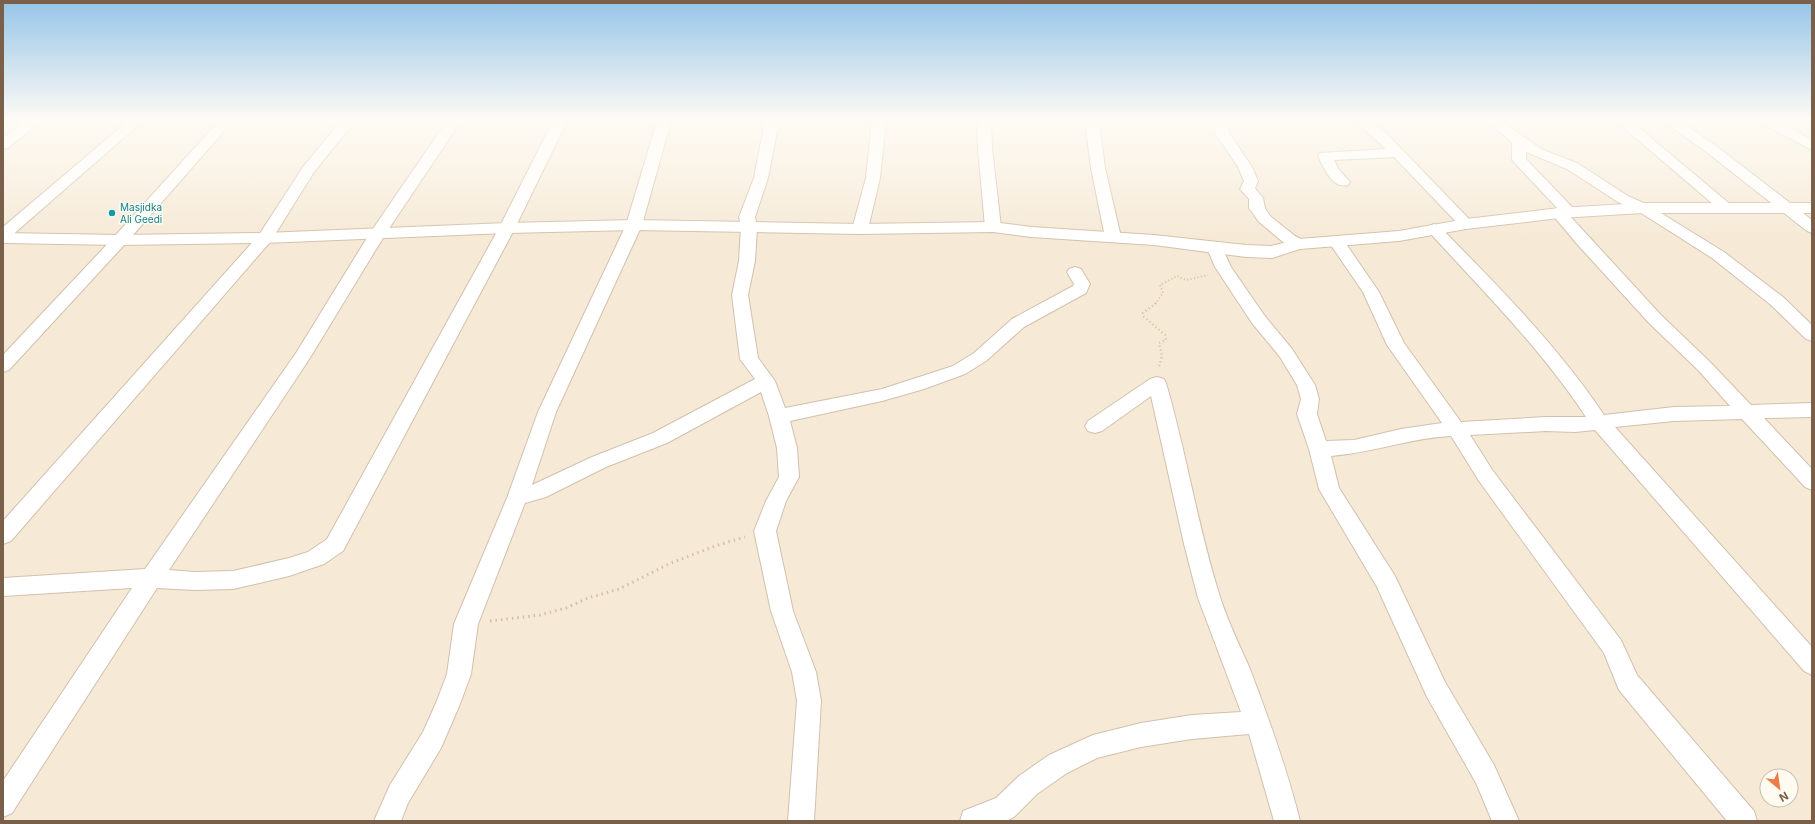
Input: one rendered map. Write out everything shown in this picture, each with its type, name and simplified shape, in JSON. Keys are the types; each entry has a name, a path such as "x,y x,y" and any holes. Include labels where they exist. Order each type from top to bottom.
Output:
{"street":[{"path":"3,237 92,159"},
{"path":"3,366 120,240 192,159"},
{"path":"3,535 265,238 308,170 317,159"},
{"path":"3,804 151,578 302,357 378,233 428,159"},
{"path":"3,587 151,578 195,581 233,580 289,567 316,558 335,545 507,228 541,159"},
{"path":"387,821 400,794 432,740 448,704 459,674 466,624 517,498 547,412 634,225 653,159"},
{"path":"765,159 761,178 747,217 749,227 747,261 740,294 749,359 766,381 779,416 787,448 789,478 776,501 765,531 782,611 804,672 809,701 801,821"},
{"path":"860,228 873,178 875,159"},
{"path":"987,159 993,208 993,227"},
{"path":"1097,159 1113,237"},
{"path":"1240,159 1251,181 1247,189 1256,198 1259,214 1271,226 1299,244"},
{"path":"1328,159 1333,172 1343,182"},
{"path":"1404,159 1466,224"},
{"path":"1519,159 1566,209 1559,213"},
{"path":"1555,159 1572,166 1623,199 1643,208 1718,255 1777,301 1812,335"},
{"path":"1669,159 1726,208"},
{"path":"1725,159 1765,190 1784,208 1812,228"},
{"path":"3,237 120,240 265,238 507,228 634,225 860,228 993,227 1031,232 1113,237 1215,248 1272,252 1299,244 1399,236 1466,224 1559,213 1643,208 1812,208"},
{"path":"1559,213 1609,269 1812,482"},
{"path":"1434,229 1533,334 1575,386 1599,422 1812,664"},
{"path":"1336,241 1371,292 1396,345 1457,430 1486,476 1613,647 1628,682 1744,821"},
{"path":"1215,248 1223,267 1258,320 1286,353 1306,385 1310,399 1307,414 1319,449 1329,489 1387,583 1402,618 1419,649 1436,689 1485,774 1506,821"},
{"path":"779,416 882,395 917,385 959,370 980,357 1018,323 1080,289 1082,284 1075,272"},
{"path":"517,498 539,492 599,462 660,438 766,381"},
{"path":"1095,426 1157,383 1170,425 1198,563 1217,620 1237,668 1256,722 1282,799 1287,821"},
{"path":"1319,449 1354,447 1418,432 1546,424 1575,425 1674,414 1812,410"},
{"path":"973,821 1006,815 1028,784 1058,764 1093,747 1141,735 1192,727 1256,722"}],"path":[{"path":"1157,383 1160,378 1158,365 1162,356 1159,343 1166,340 1165,335 1143,316 1143,313 1161,298 1163,293 1160,285 1167,280 1177,276 1186,280 1196,278 1223,267"},
{"path":"466,624 540,615 566,608 588,598 619,590 671,563 718,545 765,531"}],"shaded area":[{"path":"3,159 1812,159 1812,821 3,821"}],"place":[{"name":"Masjidka Ali Geedi","path":"112,213"}]}
